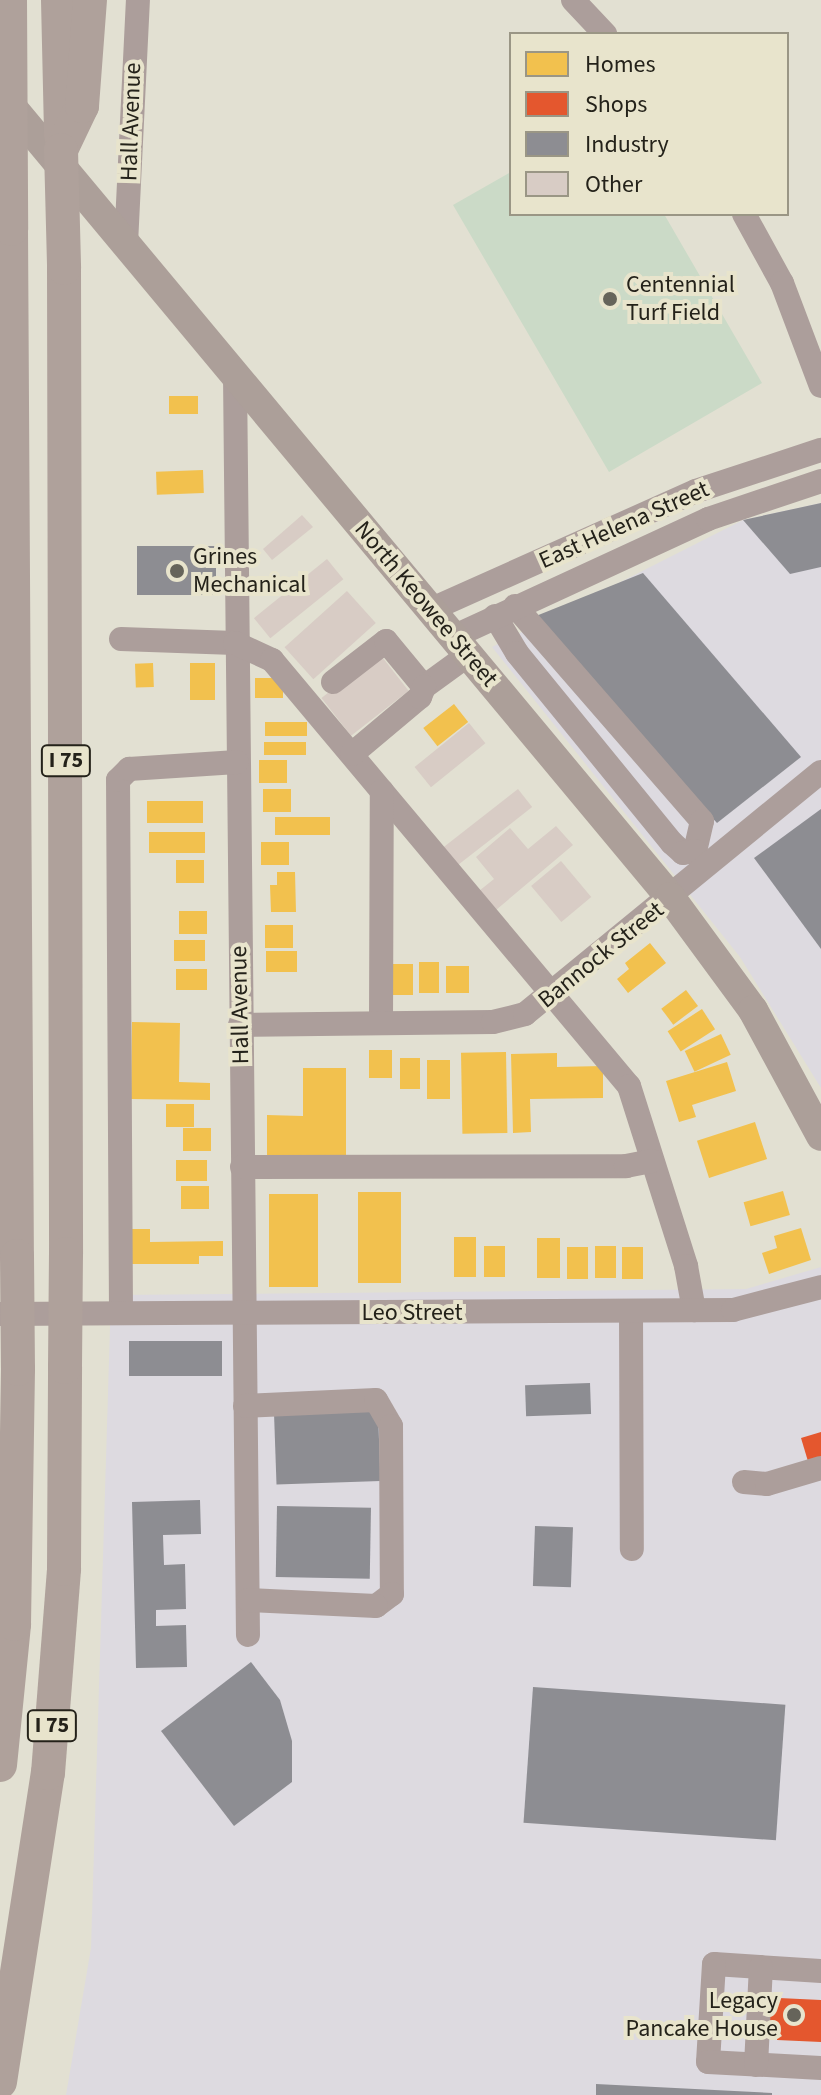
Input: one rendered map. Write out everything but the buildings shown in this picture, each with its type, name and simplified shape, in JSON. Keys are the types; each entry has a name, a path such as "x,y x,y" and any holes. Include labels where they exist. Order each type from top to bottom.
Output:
{"highway":[{"name":"I 75","path":"0,1765 14,1624 18,1369 10,0"},
{"name":"I 75","path":"0,2082 48,1773 64,1569 64,268 58,0"},
{"path":"61,150 82,106 90,0"}],"main road":[{"name":"North Keowee Street","path":"0,92 670,897 753,1010 821,1136"}],"street":[{"name":"Hall Avenue","path":"126,244 138,0"},
{"path":"573,0 603,32"},
{"path":"745,216 782,283 821,386"},
{"name":"Hall Avenue","path":"235,375 235,643 248,1635"},
{"name":"East Helena Street","path":"432,609 696,491 821,450"},
{"name":"East Helena Street","path":"352,754 420,697 424,687 460,646 505,611 708,519 821,481"},
{"path":"623,523 635,551"},
{"path":"491,583 505,611 517,653 672,843 683,853 701,859 702,821 505,611"},
{"path":"121,639 235,643 272,660 629,1086 686,1266 694,1310"},
{"path":"333,682 386,641 424,687"},
{"path":"121,1313 118,780 129,769 237,762"},
{"name":"Bannock Street","path":"240,1025 511,1019 555,995 670,897 701,859 821,772"},
{"path":"381,1023 382,791"},
{"path":"242,1167 626,1166 652,1161"},
{"name":"Leo Street","path":"0,1314 694,1310 755,1307 821,1287"},
{"path":"631,1311 632,1549"},
{"path":"245,1406 376,1400 391,1426 392,1594 376,1606 248,1600"},
{"path":"744,1482 767,1484 821,1468"},
{"path":"821,1971 714,1964 708,2048 708,2062 821,2068"},
{"path":"756,2065 761,1967"}],"shaded area":[{"path":"821,503 821,1088 740,957 492,647 743,520"},
{"path":"821,1267 821,2095 66,2095 91,1948 111,1295 746,1289"}],"green space":[{"name":"Centennial Turf Field","path":"509,173 509,216 665,216 762,383 609,472 453,205"}],"place":[{"name":"Centennial Turf Field","path":"610,299"},
{"name":"Grines Mechanical","path":"177,571"},
{"name":"Legacy Pancake House","path":"794,2015"}]}
